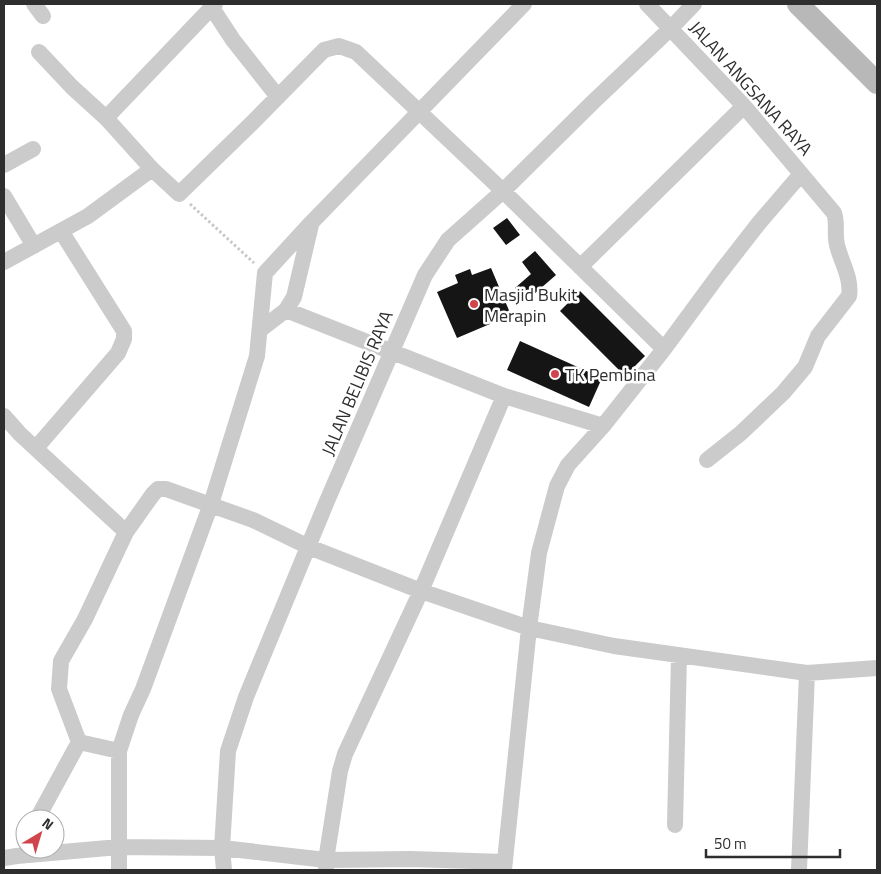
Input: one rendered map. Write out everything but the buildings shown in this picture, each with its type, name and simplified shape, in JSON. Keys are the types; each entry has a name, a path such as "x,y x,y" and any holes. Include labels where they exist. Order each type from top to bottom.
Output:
{"main road":[{"path":"798,4 877,83"}],"street":[{"path":"119,870 119,751 211,504 258,356 265,273 311,223 524,4"},
{"name":"JALAN ANGSANA RAYA","path":"647,4 744,106 834,213 837,222 837,245 850,288 849,296 818,336 805,367 783,393 707,460"},
{"name":"JALAN BELIBIS RAYA","path":"224,870 222,848 228,751 246,697 327,501 425,275 448,240 503,191 694,4"},
{"path":"106,118 214,6 233,40 278,97"},
{"path":"39,52 72,87 106,118 152,169 179,194 324,50 339,46 356,52 503,191 664,349"},
{"path":"580,267 744,106"},
{"path":"4,165 32,149"},
{"path":"4,262 88,216 152,169"},
{"path":"10,857 119,847 222,848 326,865 410,859 505,866 529,628 539,553 557,486 568,465 603,426 759,223 802,174"},
{"path":"4,196 34,246"},
{"path":"260,330 286,310 294,297 311,223"},
{"path":"36,448 118,353 124,339 124,331 61,231"},
{"path":"286,310 504,396 603,426"},
{"path":"326,865 340,771 345,754 421,592 504,396"},
{"path":"4,416 126,532"},
{"path":"42,809 79,742 59,689 61,661 84,619 126,532 158,489 166,489 211,504 253,520 309,547 421,592 529,628 614,646 807,673 877,668"},
{"path":"675,825 678,656"},
{"path":"798,870 807,673"},
{"path":"79,742 119,751"}],"path":[{"path":"179,194 265,273"}],"place":[{"name":"Masjid Bukit Merapin","path":"474,304"},
{"name":"TK Pembina","path":"555,374"}]}
